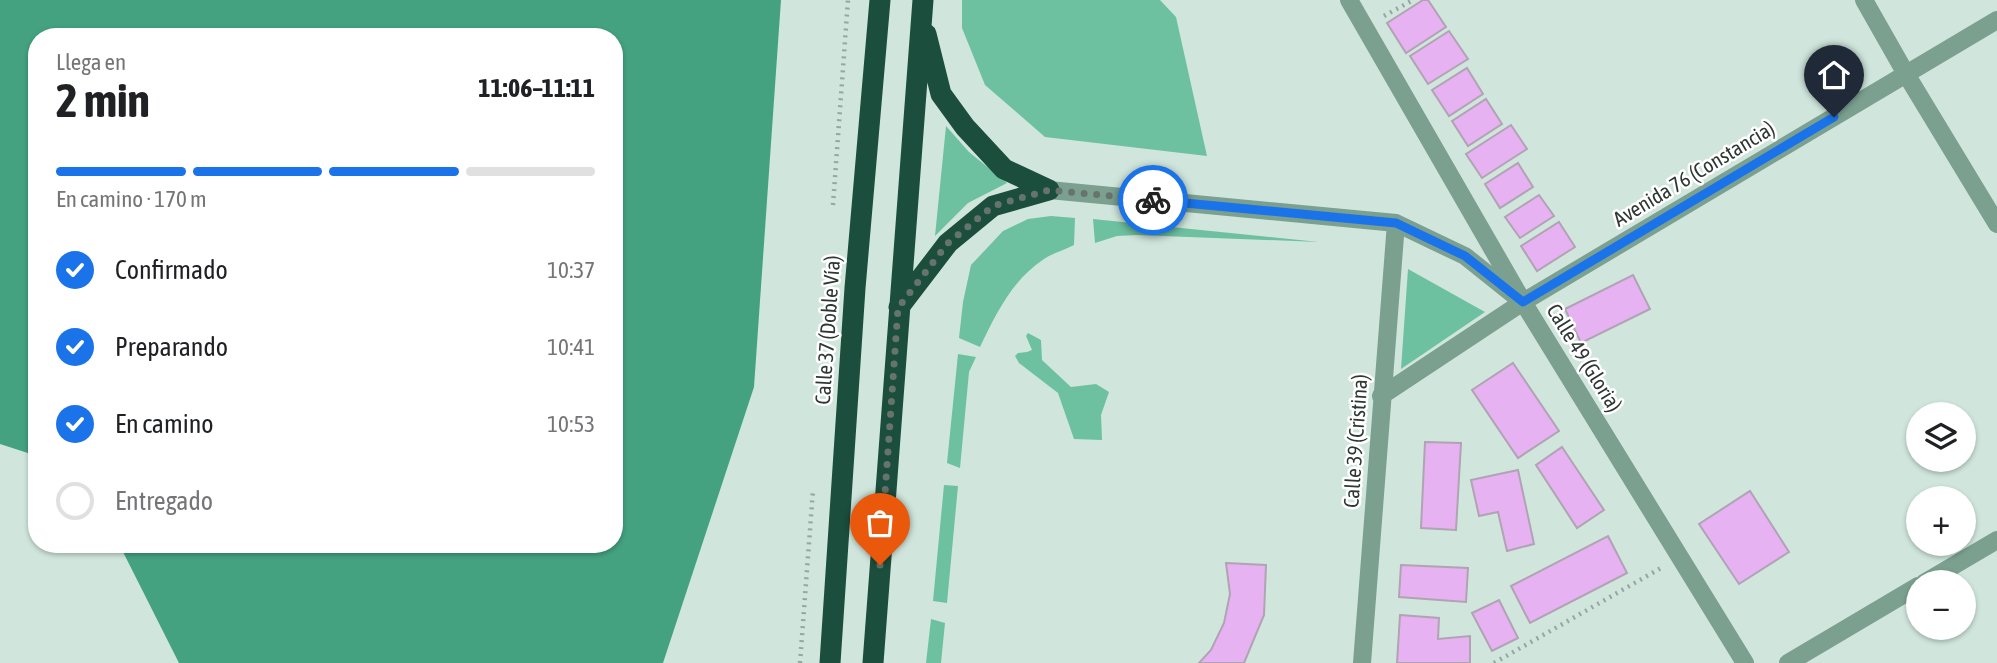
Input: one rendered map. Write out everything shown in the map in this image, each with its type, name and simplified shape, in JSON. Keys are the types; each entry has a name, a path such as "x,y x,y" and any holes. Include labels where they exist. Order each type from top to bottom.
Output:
{"highway":[{"name":"Calle 37 (Doble Vía)","path":"830,663 855,288 880,0"},
{"path":"922,7 941,94 965,127 1003,169 1049,190"},
{"path":"873,663 922,7"},
{"path":"898,308 948,243 993,206 1049,190"}],"street":[{"name":"Calle 49 (Gloria)","path":"1349,0 1523,302 1745,663"},
{"path":"1864,0 1997,223"},
{"name":"Avenida 76 (Constancia)","path":"1381,396 1523,302 1997,20"},
{"path":"1049,190 1396,223 1465,256 1523,302"},
{"name":"Calle 39 (Cristina)","path":"1362,663 1396,223"},
{"path":"1946,570 1997,540"},
{"path":"1788,663 1906,593"}],"path":[{"path":"1364,27 1413,0"},
{"path":"1494,663 1680,557"}],"shaded area":[{"path":"0,0 781,0 754,387 663,663 179,663 124,553 623,553 623,28 28,28 28,453 0,444"},
{"path":"962,0 1160,0 1176,17 1207,156 1045,137 985,85 962,28"},
{"path":"946,126 969,152 1007,183 968,203 935,236"},
{"path":"1051,216 1075,218 1074,245 1044,259 1023,277 999,310 980,347 959,338 971,265 1003,231 1028,219"},
{"path":"1093,219 1319,242 1137,235 1117,236 1095,243"},
{"path":"1408,269 1485,312 1401,369"},
{"path":"1028,333 1041,340 1042,360 1071,387 1096,384 1109,392 1101,415 1102,440 1074,439 1058,393 1019,363 1015,356 1018,353 1032,350 1026,336"},
{"path":"958,354 976,357 969,372 960,468 947,463"},
{"path":"944,485 958,486 947,603 933,601"},
{"path":"931,619 945,623 941,663 926,663"}],"building":[{"path":"1423,0 1428,0 1446,27 1406,53 1387,23"},
{"path":"1449,31 1468,59 1428,84 1410,56"},
{"path":"1467,68 1483,94 1449,116 1432,90"},
{"path":"1486,99 1502,124 1468,146 1452,121"},
{"path":"1511,125 1527,149 1482,178 1466,154"},
{"path":"1518,163 1533,187 1500,208 1485,184"},
{"path":"1539,195 1554,216 1520,238 1505,217"},
{"path":"1559,222 1575,247 1537,271 1521,246"},
{"path":"1633,275 1650,309 1581,343 1565,309"},
{"path":"1513,363 1559,431 1518,458 1472,390"},
{"path":"1425,442 1461,443 1456,530 1421,528"},
{"path":"1562,447 1604,510 1577,528 1536,465"},
{"path":"1518,470 1534,544 1507,551 1498,512 1479,516 1471,480"},
{"path":"1750,491 1789,552 1739,584 1699,524"},
{"path":"1608,536 1627,573 1530,623 1511,586"},
{"path":"1226,563 1266,565 1264,615 1244,663 1199,663 1211,650 1224,623 1230,594"},
{"path":"1401,565 1468,568 1466,602 1399,597"},
{"path":"1499,600 1518,638 1492,651 1472,613"},
{"path":"1400,615 1439,618 1438,639 1470,636 1470,663 1397,663"}],"way so far":[{"path":"880,565 898,308 948,243 993,206 1049,190 1153,200"}],"route":[{"path":"1153,200 1396,223 1465,256 1523,302 1834,117"}]}
